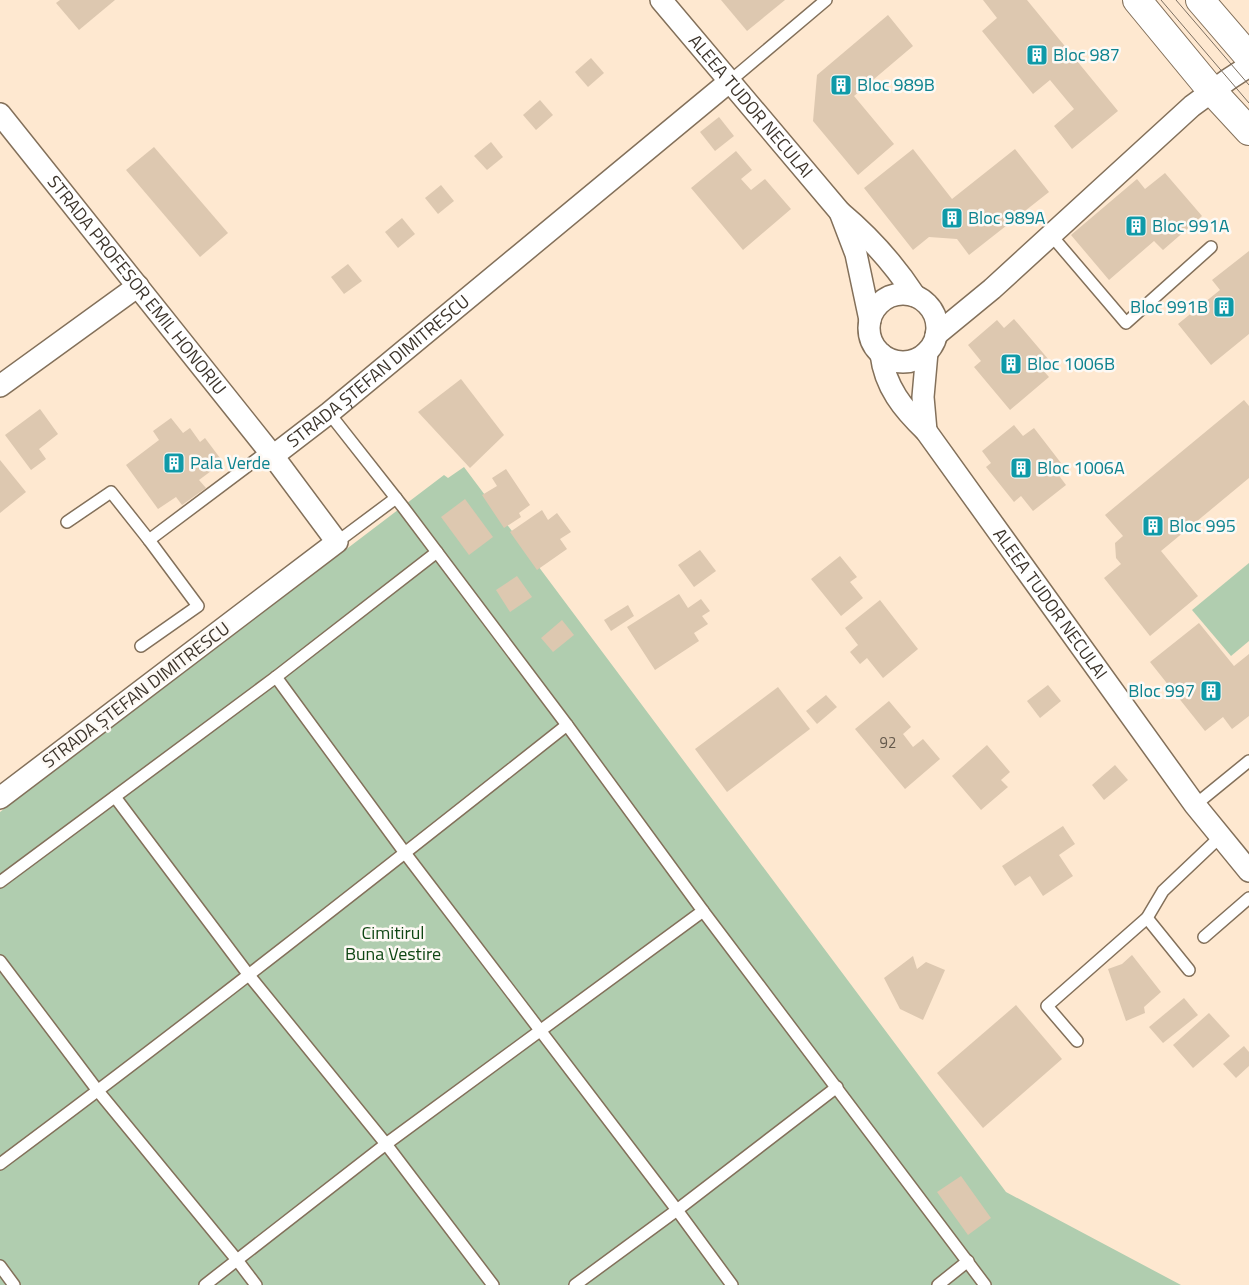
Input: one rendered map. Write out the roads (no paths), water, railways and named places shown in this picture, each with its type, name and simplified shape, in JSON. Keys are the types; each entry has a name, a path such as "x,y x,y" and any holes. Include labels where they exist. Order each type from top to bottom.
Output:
{"main road":[{"path":"1137,0 1249,131"},
{"path":"1200,0 1249,57"}],"street":[{"name":"ALEEA TUDOR NECULAI","path":"661,0 840,212 865,233 922,302 936,325 931,343 923,397 926,431"},
{"path":"881,354 899,362 918,358 931,343 984,294 1192,106 1212,90 1249,66"},
{"name":"STRADA ȘTEFAN DIMITRESCU","path":"0,798 337,542 271,453 328,413 730,81"},
{"name":"STRADA PROFESOR EMIL HONORIU","path":"0,114 271,453"},
{"name":"ALEEA TUDOR NECULAI","path":"840,212 856,254 870,320 871,338 881,354 888,382 906,412 926,431 1195,805 1249,871"},
{"path":"0,386 138,286"},
{"path":"870,320 874,311 887,298 906,294 922,302 984,294"}],"lane":[{"path":"730,81 826,0"},
{"path":"1051,235 1126,323 1211,247"},
{"path":"328,413 396,498 568,725 703,911 985,1285"},
{"path":"149,540 271,453"},
{"path":"67,522 111,492 198,606 141,646"},
{"path":"337,542 396,498"},
{"path":"0,882 276,677 437,552"},
{"path":"276,677 405,853 732,1285"},
{"path":"0,1164 98,1091 568,725"},
{"path":"1195,805 1249,760"},
{"path":"115,796 248,974 386,1144 493,1285"},
{"path":"1076,1041 1047,1006 1147,918 1163,891 1221,836"},
{"path":"1204,937 1249,898"},
{"path":"205,1285 386,1144 541,1032 703,911"},
{"path":"1147,918 1188,970"},
{"path":"0,961 98,1091 256,1285"},
{"path":"575,1285 677,1210 837,1087"},
{"path":"938,1285 968,1261"},
{"path":"0,1266 14,1285"}],"tram line":[{"path":"1161,0 1249,103"},
{"path":"1176,0 1249,85"}],"place":[{"name":"Bloc 987","path":"1037,55"},
{"name":"Bloc 989B","path":"841,85"},
{"name":"Bloc 989A","path":"952,218"},
{"name":"Bloc 991A","path":"1136,226"},
{"name":"Bloc 991B","path":"1224,307"},
{"name":"Bloc 1006B","path":"1011,364"},
{"name":"Pala Verde","path":"174,463"},
{"name":"Bloc 1006A","path":"1021,468"},
{"name":"Bloc 995","path":"1153,526"},
{"name":"Bloc 997","path":"1211,691"}],"park label":[{"name":"Cimitirul Buna Vestire","path":"393,943"}]}
